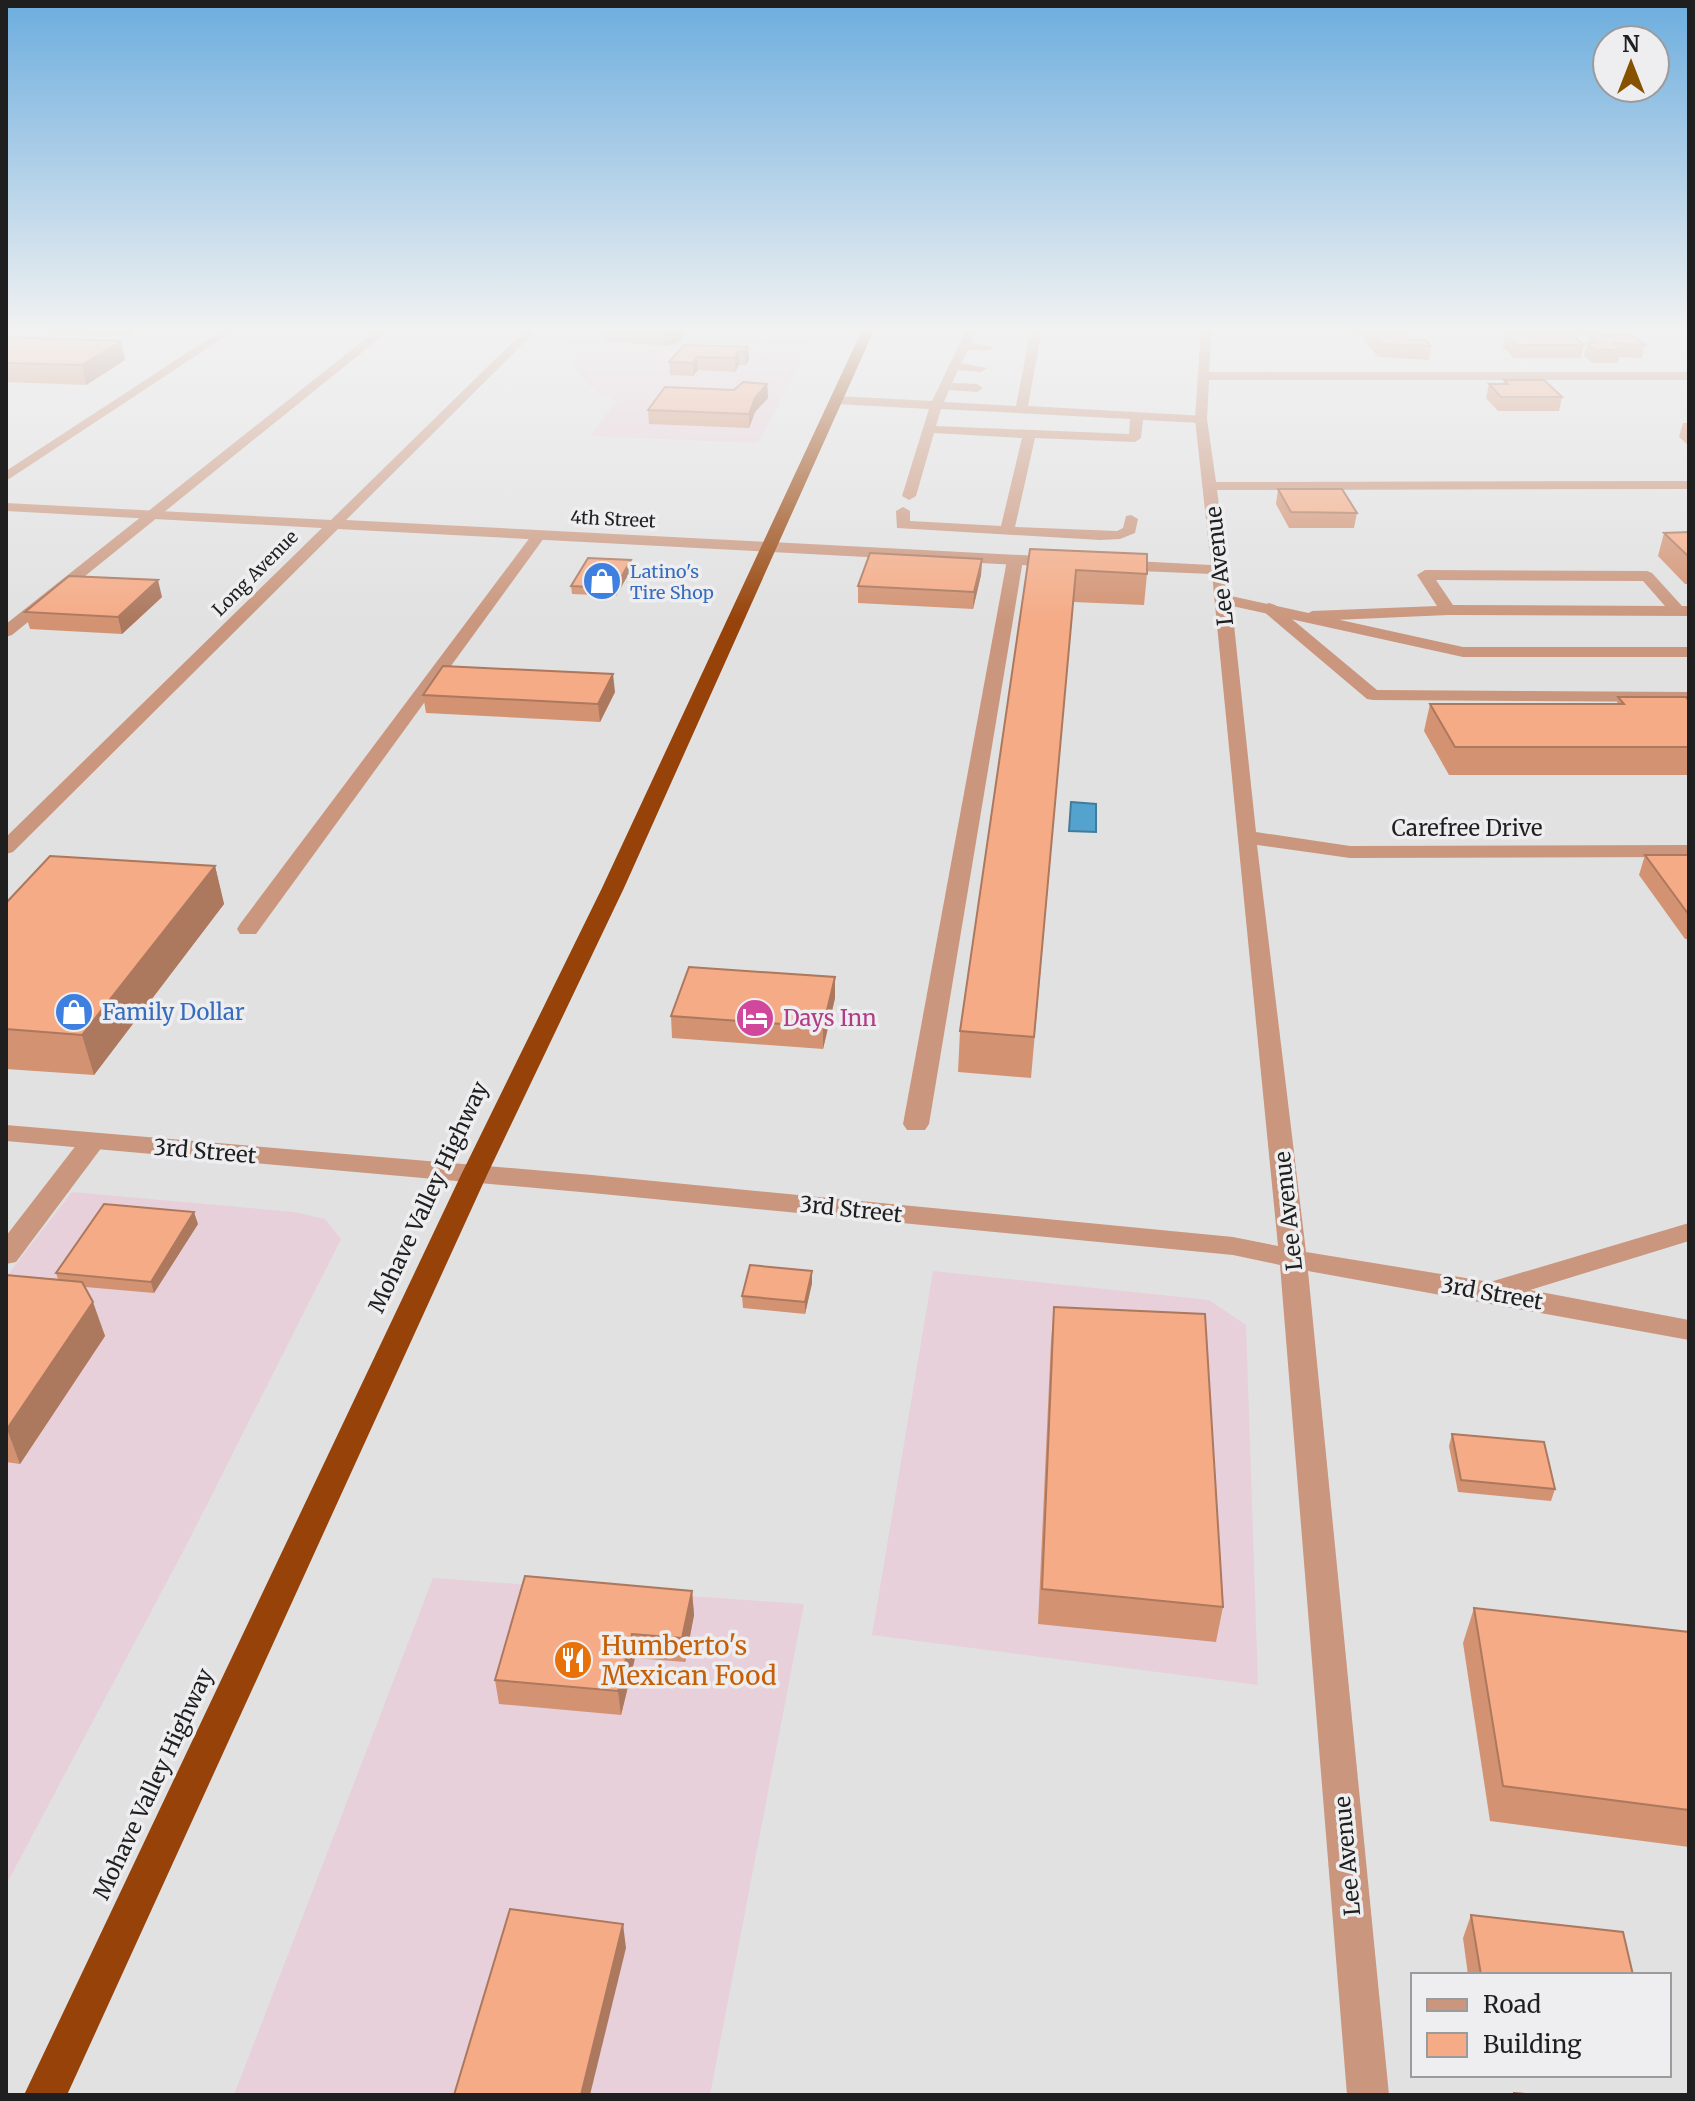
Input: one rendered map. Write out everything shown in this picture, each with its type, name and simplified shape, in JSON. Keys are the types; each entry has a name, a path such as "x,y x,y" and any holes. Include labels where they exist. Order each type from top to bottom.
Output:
{"highway":[{"name":"Mohave Valley Highway","path":"45,2095 474,1175 613,888 824,426"}],"street":[{"path":"6,477 83,426"},
{"path":"6,632 264,426"},
{"name":"Long Avenue","path":"6,848 432,426"},
{"path":"909,496 930,426"},
{"path":"1134,458 1136,426"},
{"name":"Lee Avenue","path":"1202,426 1293,1259 1368,2095"},
{"path":"929,429 1135,438"},
{"path":"1007,530 1029,434"},
{"path":"1210,486 1689,485"},
{"name":"4th Street","path":"6,507 1218,570"},
{"path":"903,511 902,525 1120,535 1130,530 1131,519"},
{"path":"248,929 539,535"},
{"path":"916,1124 1015,560"},
{"path":"1448,610 1425,575 1647,576 1684,611"},
{"path":"1223,599 1312,616 1463,652 1689,652"},
{"path":"1269,608 1373,695 1689,697"},
{"path":"1312,616 1448,610 1684,611"},
{"name":"Carefree Drive","path":"1246,837 1350,852 1689,851"},
{"name":"3rd Street","path":"6,1133 1233,1246 1689,1330"},
{"path":"6,1255 93,1141"},
{"path":"1491,1292 1689,1232"}],"shaded area":[{"path":"598,426 767,426 758,443 590,436"},
{"path":"72,1192 294,1212 325,1219 341,1239 188,1542 6,1885 6,1277"},
{"path":"933,1271 1209,1300 1246,1325 1258,1685 872,1635"},
{"path":"433,1578 804,1604 710,2095 234,2095"}],"water":[{"path":"1071,802 1096,804 1096,832 1069,831"}],"building":[{"path":"1278,489 1342,489 1357,513 1291,512"},
{"path":"1689,532 1689,557 1664,533"},
{"path":"1030,549 1147,554 1147,574 1076,570 1034,1037 960,1031"},
{"path":"870,553 982,559 974,592 858,586"},
{"name":"Latino's Tire Shop","path":"588,558 631,560 615,588 571,586"},
{"path":"69,576 158,580 118,617 25,612"},
{"path":"443,666 613,674 598,704 423,695"},
{"path":"1618,697 1686,697 1689,701 1689,747 1455,747 1430,704 1624,704"},
{"path":"1645,855 1689,855 1689,915"},
{"name":"Family Dollar","path":"50,856 215,866 82,1035 6,1029 6,903"},
{"path":"689,967 835,977 823,1027 671,1016"},
{"path":"104,1204 194,1212 151,1282 56,1273"},
{"path":"750,1265 812,1271 805,1302 742,1296"},
{"path":"6,1275 82,1282 93,1302 7,1429"},
{"path":"1054,1307 1205,1314 1223,1607 1042,1589"},
{"path":"1452,1434 1544,1442 1555,1489 1461,1480"},
{"name":"Humberto's Mexican Food","path":"525,1576 692,1591 682,1638 632,1634 618,1691 495,1680"},
{"path":"1474,1608 1689,1632 1689,1810 1503,1786"},
{"path":"510,1909 623,1924 581,2095 454,2095"},
{"path":"1471,1915 1623,1932 1633,1973 1481,1973"}],"place":[{"name":"Latino's Tire Shop","path":"602,581"},
{"name":"Family Dollar","path":"74,1012"},
{"name":"Days Inn","path":"755,1018"},
{"name":"Humberto's Mexican Food","path":"573,1660"}]}
